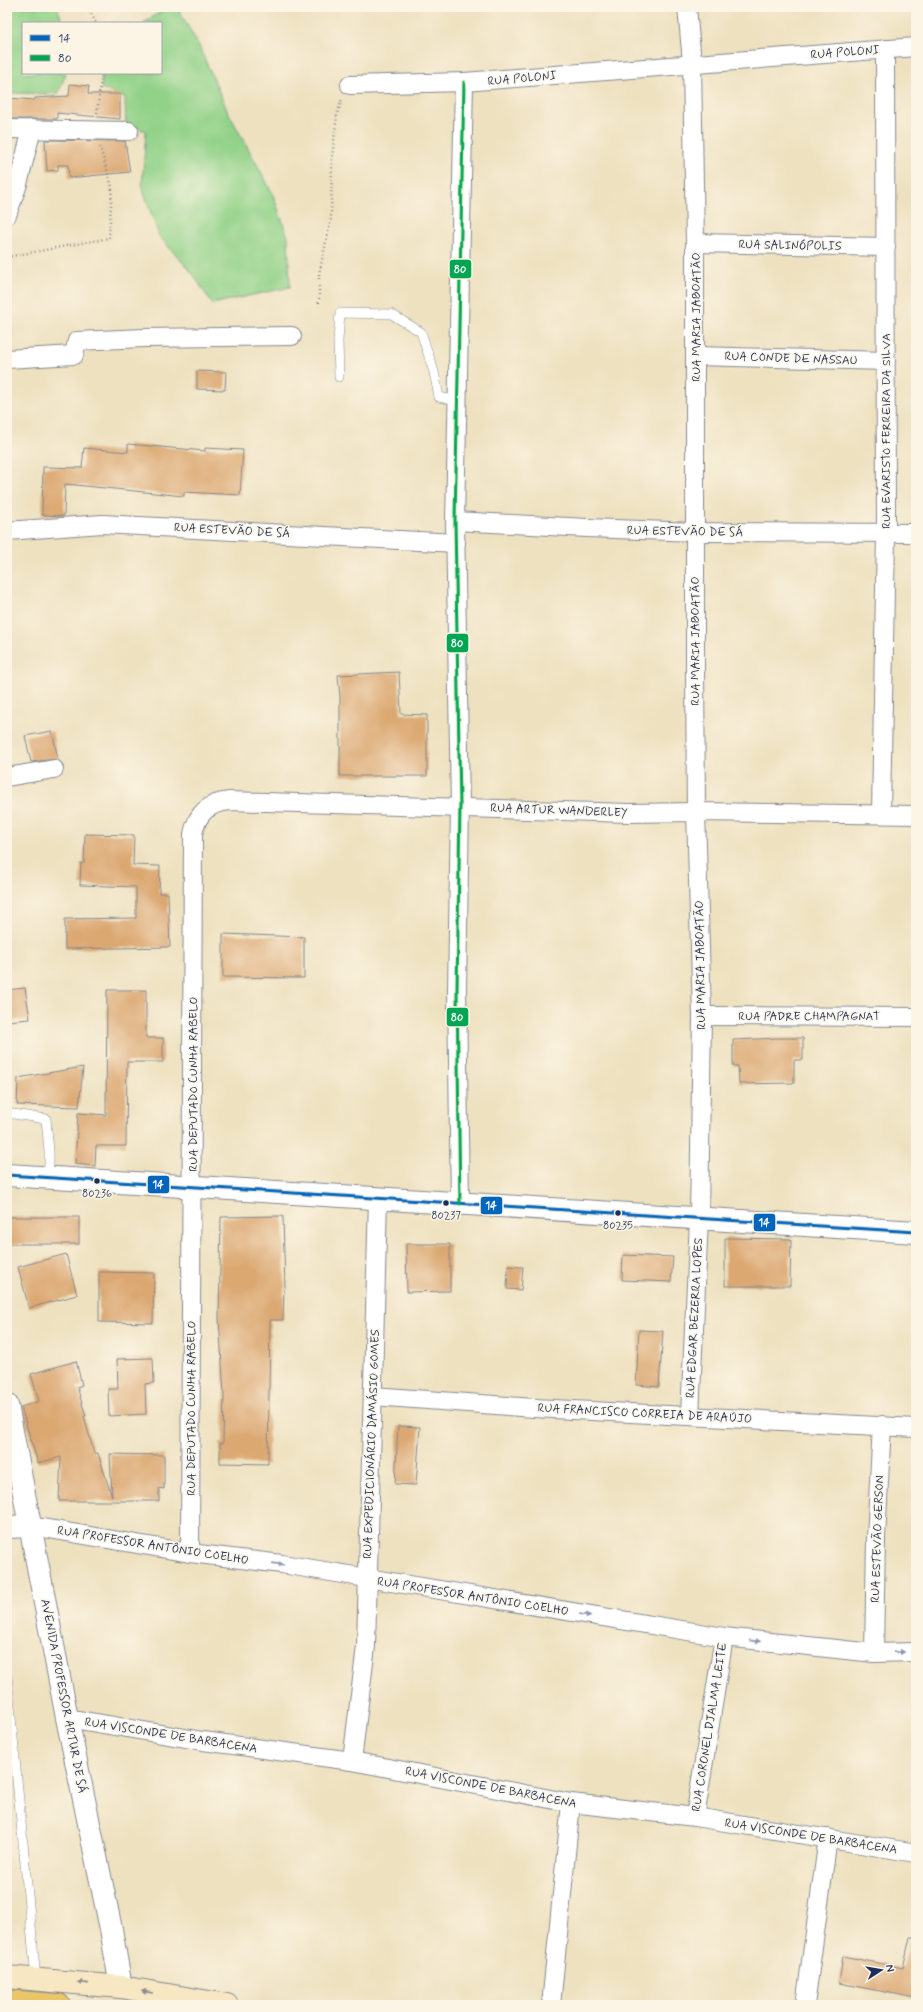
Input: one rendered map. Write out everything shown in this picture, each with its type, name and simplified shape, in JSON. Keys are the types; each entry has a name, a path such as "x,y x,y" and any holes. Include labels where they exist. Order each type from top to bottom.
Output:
{"highway":[{"path":"7,2001 60,2005"}],"main road":[{"path":"7,1977 121,1987 227,2005"}],"street":[{"name":"RUA MARIA JABOATÃO","path":"687,7 692,63 695,243 696,812 702,1016 699,1220"},
{"name":"RUA POLONI","path":"350,85 464,82 692,63 916,47"},
{"name":"RUA EVARISTO FERREIRA DA SILVA","path":"881,813 886,533 885,49"},
{"path":"460,1204 457,990 460,806 455,521 464,82"},
{"path":"7,129 129,131"},
{"path":"7,215 18,184 32,129"},
{"name":"RUA SALINÓPOLIS","path":"695,243 886,247"},
{"path":"7,359 74,355 78,341 144,338 292,336"},
{"name":"RUA CONDE DE NASSAU","path":"696,356 886,361"},
{"name":"RUA ESTEVÃO DE SÁ","path":"455,521 696,532 916,533"},
{"name":"RUA ESTEVÃO DE SÁ","path":"7,530 102,524 456,542"},
{"path":"7,777 54,769"},
{"name":"RUA ARTUR WANDERLEY","path":"204,810 220,802 229,801 460,806 629,813 881,813 916,815"},
{"name":"RUA DEPUTADO CUNHA RABELO","path":"190,1552 193,834 195,825 204,810"},
{"name":"RUA PADRE CHAMPAGNAT","path":"702,1016 916,1017"},
{"path":"7,1175 699,1220 916,1232"},
{"name":"RUA EXPEDICIONÁRIO DAMÁSIO GOMES","path":"352,1761 366,1646 378,1198"},
{"name":"RUA EDGAR BEZERRA LOPES","path":"690,1416 699,1220"},
{"name":"RUA FRANCISCO CORREIA DE ARAÚJO","path":"373,1396 534,1408 882,1425 916,1428"},
{"name":"AVENIDA PROFESSOR ARTUR DE SÁ","path":"7,1405 67,1718 111,1929 121,1987"},
{"name":"RUA ESTEVÃO GERSON","path":"874,1653 876,1538 882,1425"},
{"path":"7,1527 31,1526"},
{"name":"RUA PROFESSOR ANTÔNIO COELHO","path":"31,1526 190,1552 282,1564 724,1637 874,1653 916,1652"},
{"name":"RUA CORONEL DJALMA LEITE","path":"695,1817 724,1637"},
{"name":"RUA VISCONDE DE BARBACENA","path":"67,1718 203,1742 352,1761 571,1803 695,1817 916,1853"},
{"path":"552,2005 571,1803"},
{"path":"804,2005 828,1838"}],"lane":[{"path":"338,377 340,313 391,314 421,332 434,372 439,397 458,401"},
{"path":"7,1113 46,1119 49,1151 49,1178"},
{"path":"7,1675 36,1979"}],"path":[{"path":"88,7 96,22"},
{"path":"7,257 108,238 112,187 91,130 102,74"},
{"path":"319,303 319,274 331,219 332,157 337,115 341,101 350,85"}],"green space":[{"path":"7,7 57,7 63,22 22,22 22,74 66,74 58,94 7,93"},
{"path":"169,7 177,7 199,46 227,110 272,192 288,237 290,287 212,304 193,274 159,236 142,187 146,131 126,124 125,98 101,88 103,74 162,74 162,22 145,22"}],"building":[{"path":"70,84 89,86 88,94 120,94 120,119 57,113 57,119 7,119 7,98 35,100 35,98 69,96"},
{"path":"45,140 125,141 130,172 69,178 68,165 58,165 58,170 47,171"},
{"path":"197,371 226,372 225,390 197,389"},
{"path":"128,444 205,451 205,448 243,450 240,495 184,492 184,496 65,484 64,516 42,515 43,467 82,468 84,448 128,452"},
{"path":"399,672 401,714 427,715 427,776 340,776 340,697 338,675"},
{"path":"52,731 58,759 31,762 25,736"},
{"path":"85,834 134,835 133,865 160,866 159,893 168,893 170,947 65,949 65,919 136,918 136,887 80,885 81,863 84,863"},
{"path":"223,934 304,937 304,978 223,977"},
{"path":"25,988 30,1019 7,1021 7,990"},
{"path":"107,990 146,990 146,1038 163,1038 163,1062 127,1062 126,1146 96,1146 95,1166 75,1164 78,1113 106,1115"},
{"path":"803,1038 803,1060 794,1060 794,1083 739,1084 738,1066 733,1066 733,1040"},
{"path":"83,1067 79,1107 17,1105 18,1078"},
{"path":"283,1216 285,1288 283,1320 270,1320 268,1464 220,1463 220,1443 223,1443 224,1394 219,1319 221,1217"},
{"path":"7,1217 79,1217 79,1244 7,1244"},
{"path":"725,1238 791,1239 790,1286 725,1286"},
{"path":"406,1244 450,1244 450,1291 407,1292"},
{"path":"66,1254 77,1295 29,1308 18,1267"},
{"path":"623,1255 673,1257 671,1282 622,1280"},
{"path":"508,1266 523,1267 521,1290 507,1289"},
{"path":"99,1272 154,1273 153,1323 99,1322"},
{"path":"639,1330 663,1331 659,1387 636,1385"},
{"path":"153,1358 154,1383 145,1384 146,1414 109,1416 108,1389 118,1389 117,1359"},
{"path":"76,1361 82,1385 77,1387 86,1416 84,1416 94,1453 98,1453 112,1497 110,1454 164,1455 164,1489 159,1488 159,1501 59,1501 61,1457 38,1463 21,1407 39,1401 31,1374"},
{"path":"398,1426 420,1427 416,1485 395,1484"},
{"path":"910,1937 916,1937 916,1998 839,1983 843,1956 903,1968"}],"transit line":[{"name":"80","path":"460,1204 457,990 460,806 455,521 464,82"},
{"name":"14","path":"7,1175 916,1232"}],"place":[{"name":"80236","path":"97,1181"},
{"name":"80237","path":"446,1203"},
{"name":"80235","path":"618,1213"}]}
